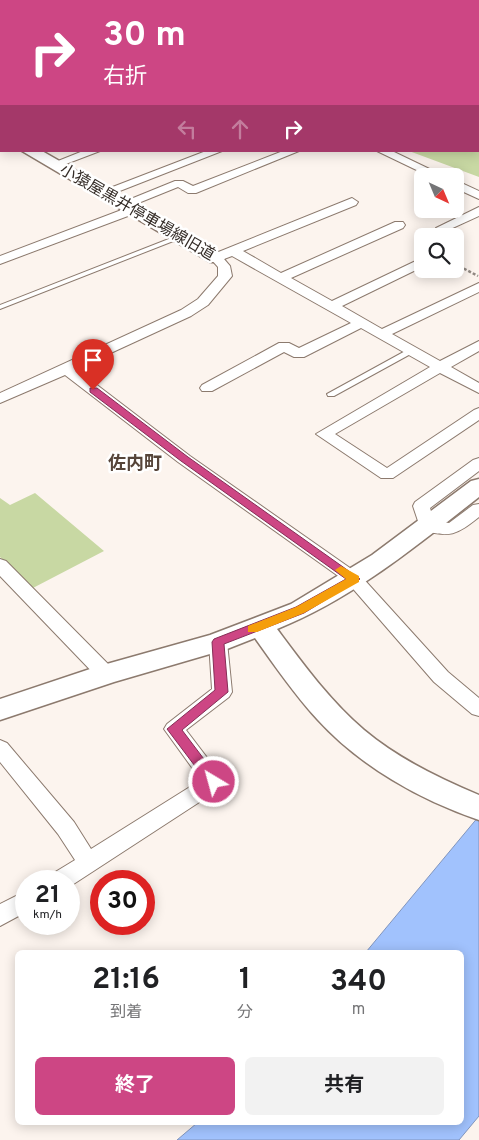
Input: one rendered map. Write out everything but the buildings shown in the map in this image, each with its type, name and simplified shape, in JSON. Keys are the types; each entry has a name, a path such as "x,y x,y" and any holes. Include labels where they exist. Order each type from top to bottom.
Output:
{"street":[{"name":"小猿屋黒井停車場線旧道","path":"32,152 216,258 224,266 225,276 202,302 158,327 65,368"},
{"path":"54,165 92,152"},
{"path":"99,191 197,152"},
{"path":"99,191 214,152"},
{"path":"0,260 179,183 192,190 291,152"},
{"path":"384,152 420,168"},
{"path":"464,188 479,195"},
{"path":"216,258 352,202"},
{"path":"442,228 479,211"},
{"path":"280,278 399,225"},
{"path":"233,252 479,389"},
{"path":"332,306 414,266"},
{"path":"382,334 479,287"},
{"path":"207,388 284,346 299,354 361,323"},
{"path":"479,345 439,366 324,434 387,475 479,414"},
{"path":"0,399 65,368 184,459 354,579 442,677 479,709"},
{"path":"427,526 421,506 479,463"},
{"path":"0,710 106,674 218,642 300,610 354,579 479,486"},
{"path":"427,526 452,529 479,509"},
{"path":"0,566 106,674"},
{"path":"260,626 320,704 340,725 383,760 468,804"},
{"path":"79,870 214,782 174,729 222,692 218,642"},
{"path":"0,748 66,828 89,864"},
{"path":"0,916 15,907"}],"lane":[{"path":"0,307 179,237"},
{"path":"331,394 412,351"}],"path":[{"path":"464,268 479,276"}],"green space":[{"path":"412,152 479,152 479,177 464,171 464,168 455,168"},
{"path":"35,493 104,551 31,589 0,557 0,498 10,505"}],"water":[{"path":"479,816 479,1116 459,1140 177,1140 195,1125 464,1125 464,950 368,950"}],"slow traffic":[{"path":"253,629 300,610 354,579 341,570"}],"district":[{"name":"佐内町","path":"135,464"}],"route":[{"path":"93,390 184,459 354,579 300,610 218,642 222,692 174,729 214,782"}]}
